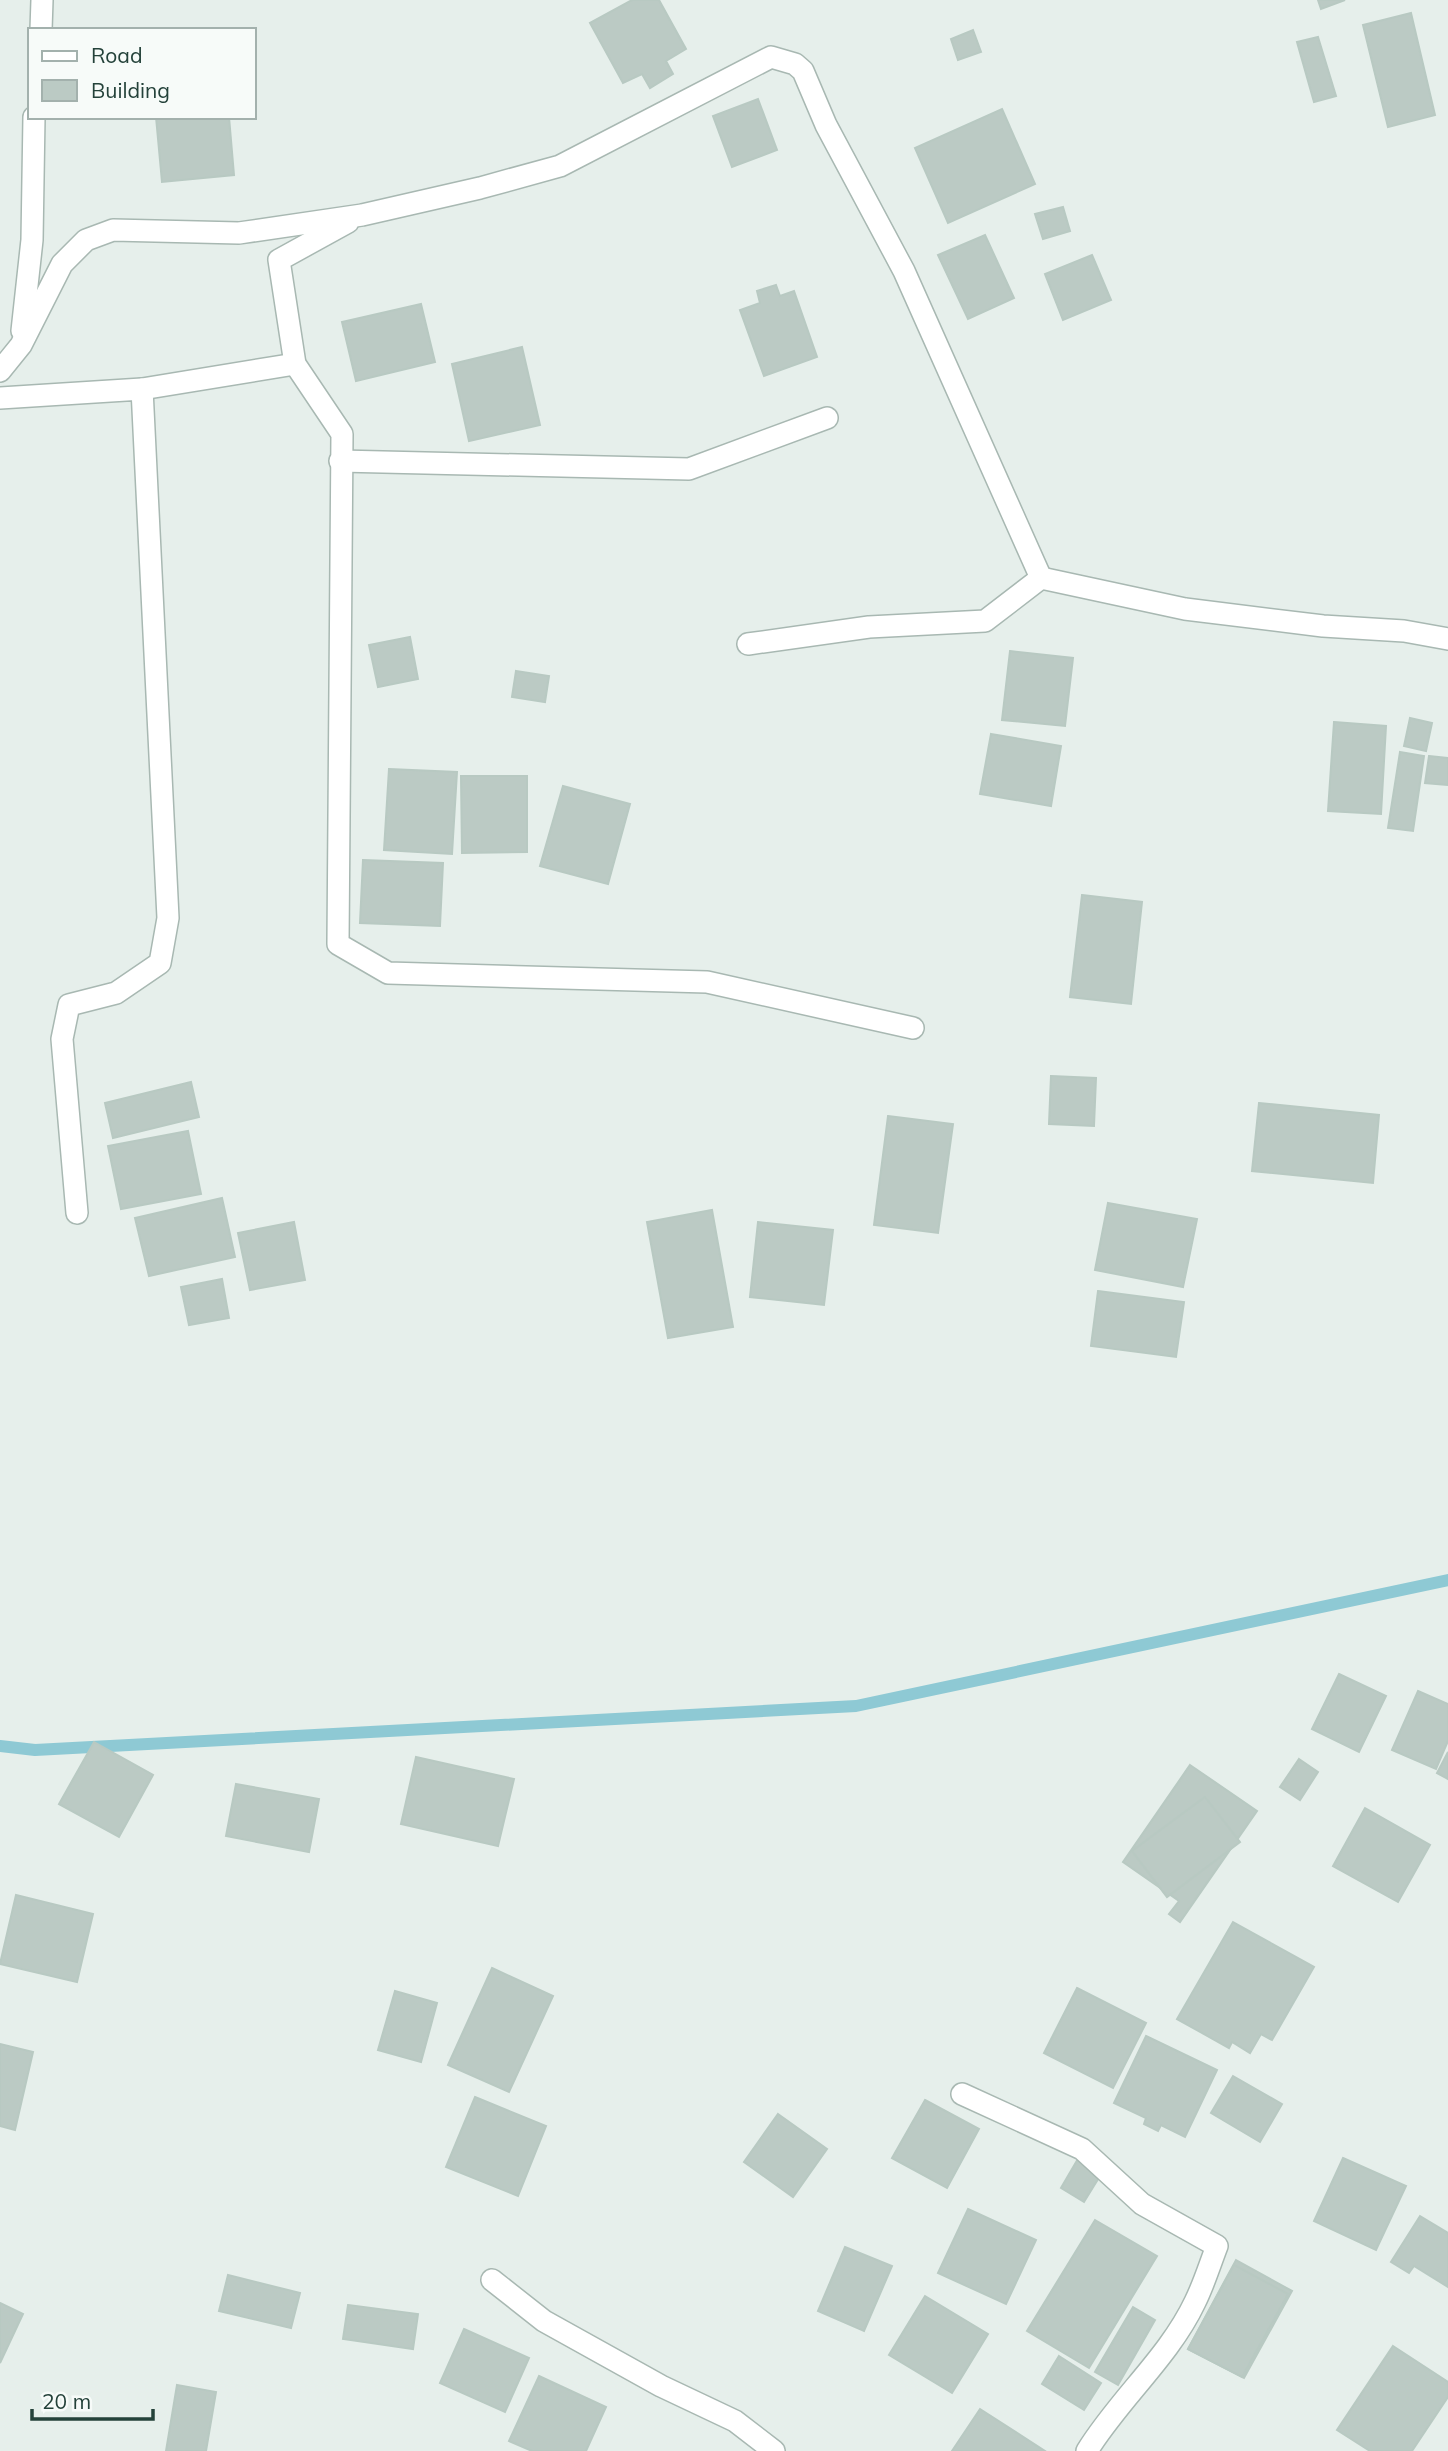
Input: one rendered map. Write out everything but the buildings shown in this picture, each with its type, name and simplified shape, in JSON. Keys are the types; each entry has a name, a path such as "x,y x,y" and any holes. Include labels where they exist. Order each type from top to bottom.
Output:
{"street":[{"path":"41,28 42,0"},
{"path":"0,371 20,345 62,264 86,240 113,230 239,233 362,215 560,166 771,57 795,64 803,71 826,125 904,271 1041,578"},
{"path":"20,345 32,240 34,119"},
{"path":"362,215 279,260 295,364 342,434 338,944 388,973 707,982 913,1028"},
{"path":"0,398 142,389 295,364"},
{"path":"77,1213 62,1039 69,1005 116,993 160,962 168,918 142,389"},
{"path":"340,461 689,469 827,418"},
{"path":"748,644 869,627 985,621 1041,578 1185,609 1323,626 1404,631 1448,639"},
{"path":"962,2094 1082,2149 1142,2204 1217,2246 1194,2303 1163,2351 1119,2403 1087,2451"},
{"path":"492,2280 544,2320 661,2386 735,2421 774,2451"}],"waterway":[{"path":"0,1746 35,1750 856,1706 1448,1580"}]}
